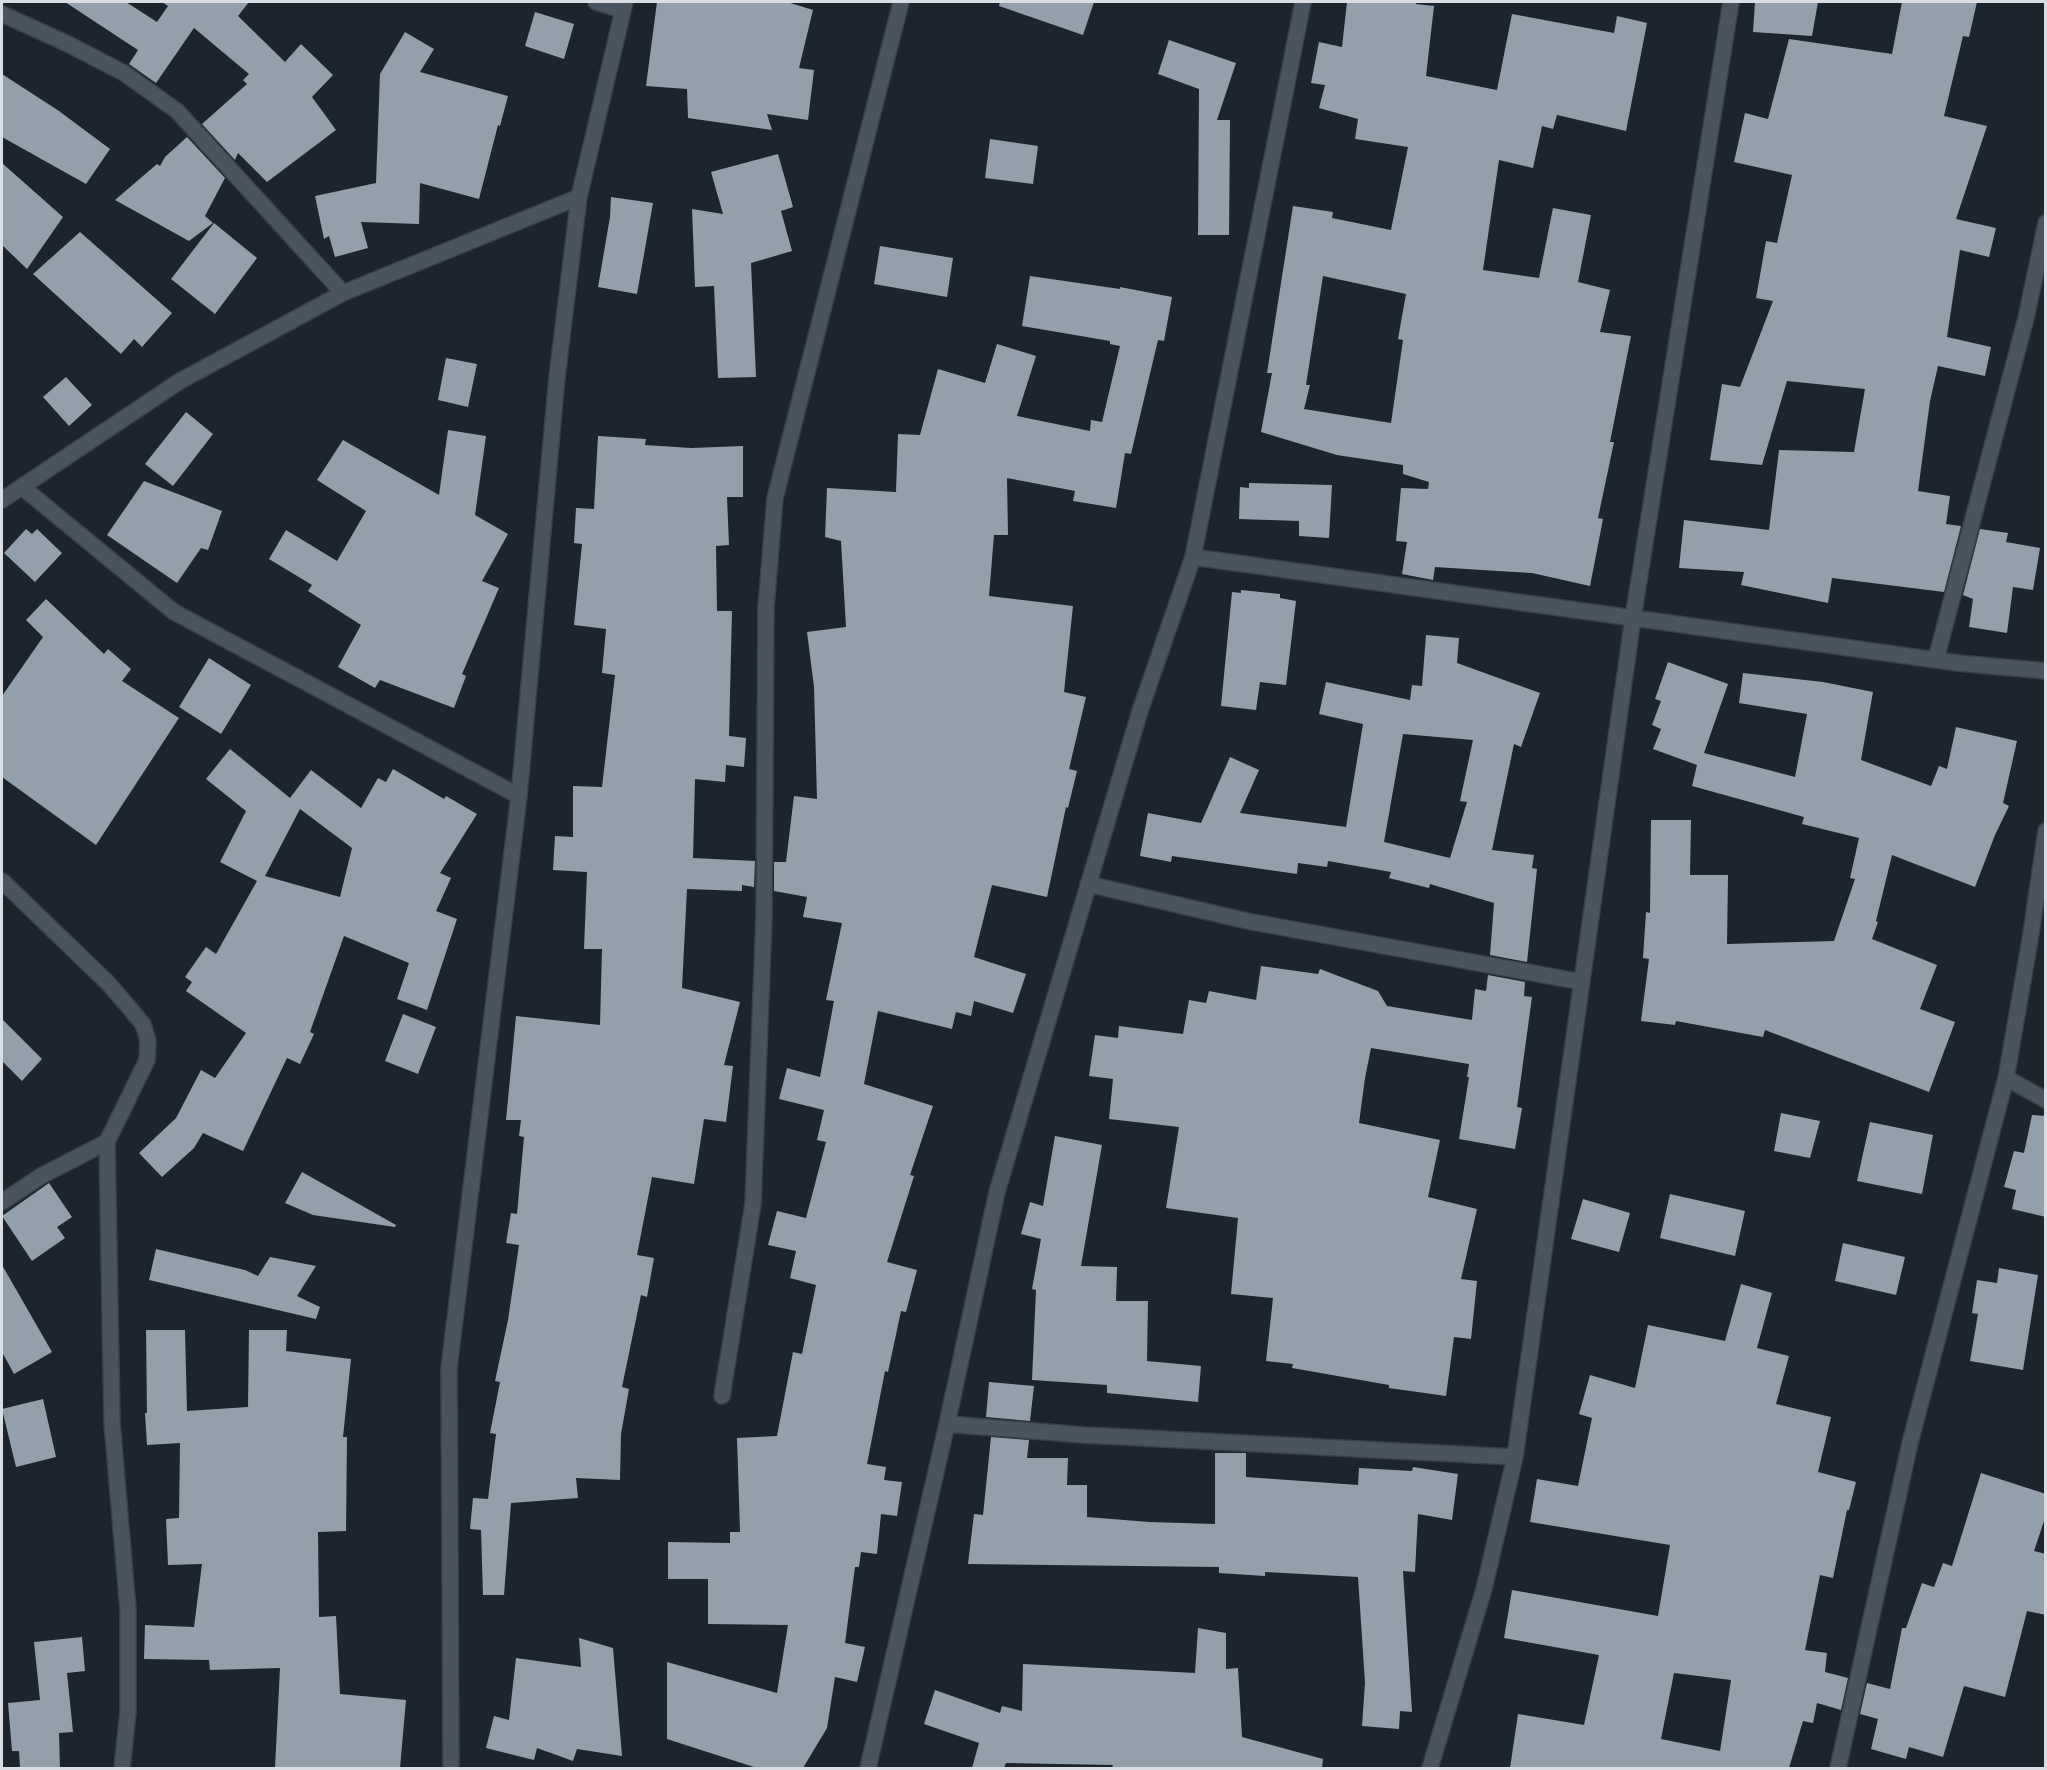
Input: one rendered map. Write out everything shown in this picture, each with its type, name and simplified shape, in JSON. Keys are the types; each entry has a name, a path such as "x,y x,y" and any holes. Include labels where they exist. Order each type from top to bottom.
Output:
{"street":[{"path":"451,1768 449,1368 519,796 556,389 579,197 624,6 596,2"},
{"path":"723,1396 753,1204 764,917 766,607 775,498 901,2"},
{"path":"868,1768 947,1424 996,1192 1140,711 1193,557 1303,2"},
{"path":"1430,1768 1484,1589 1515,1457 1633,618 1731,2"},
{"path":"2,14 124,73 177,111 343,293"},
{"path":"2,500 180,381 343,293 579,197"},
{"path":"1936,659 2026,318 2046,223"},
{"path":"22,487 174,612 519,796"},
{"path":"1193,557 1936,659 2046,671"},
{"path":"1838,1768 1910,1443 2006,1078 2046,831"},
{"path":"2,881 108,983 143,1024 148,1041 147,1060 107,1142 112,1422 128,1610 128,1712 122,1768"},
{"path":"1088,884 1246,921 1582,982"},
{"path":"2006,1078 2046,1100"},
{"path":"2,1202 41,1176 107,1142"},
{"path":"947,1424 1084,1435 1515,1457"}],"building":[{"path":"65,2 126,2 157,22 168,6 162,2 249,2 238,16 285,62 301,44 333,75 312,97 336,130 267,182 238,153 235,160 202,124 247,84 243,80 249,74 194,28 156,83 129,64 138,50"},
{"path":"657,2 787,2 813,10 799,68 814,70 808,120 767,114 772,130 688,118 687,89 646,86"},
{"path":"1000,2 1094,2 1083,35 999,6"},
{"path":"1347,2 1416,2 1416,4 1434,6 1426,76 1497,90 1512,14 1614,33 1617,16 1647,23 1626,131 1557,115 1553,129 1542,126 1533,168 1499,160 1483,270 1539,278 1553,208 1591,215 1578,282 1610,290 1600,332 1631,336 1610,442 1614,442 1598,518 1603,519 1590,586 1532,573 1435,567 1433,580 1402,574 1407,542 1396,541 1401,488 1428,489 1429,482 1403,474 1403,465 1337,455 1261,432 1272,373 1267,373 1293,206 1333,212 1332,218 1391,230 1408,147 1355,139 1358,119 1319,108 1325,85 1311,83 1319,42 1342,47","holes":["1323,276 1406,294 1398,339 1403,340 1391,423 1304,409 1310,385 1306,385"]},
{"path":"1755,2 1818,2 1812,36 1753,32"},
{"path":"1902,2 1977,2 1969,37 1963,36 1944,116 1987,126 1956,219 1996,228 1989,257 1960,250 1947,337 1991,347 1985,376 1938,366 1930,401 1918,491 1950,496 1946,524 1961,526 1944,592 1832,578 1828,603 1741,585 1744,572 1679,568 1684,520 1769,530 1779,450 1854,452 1865,389 1787,381 1762,465 1710,460 1722,384 1740,387 1773,301 1756,298 1766,241 1777,243 1792,175 1734,162 1745,113 1768,119 1789,39 1892,54"},
{"path":"535,12 574,24 564,59 525,46"},
{"path":"405,32 434,49 420,72 508,96 479,199 420,183 419,224 361,222 368,248 335,257 329,236 324,239 315,196 376,183 380,74"},
{"path":"1169,40 1236,63 1217,120 1230,120 1229,235 1198,235 1199,89 1158,74"},
{"path":"2,74 59,111 110,149 86,184 2,137"},
{"path":"187,137 225,178 205,216 213,223 189,241 115,200 157,164 160,166 165,157"},
{"path":"990,139 1038,146 1033,184 985,178"},
{"path":"778,154 793,207 781,211 792,251 751,263 756,377 718,378 714,286 695,287 692,209 723,214 711,172"},
{"path":"2,163 63,217 27,269 2,245"},
{"path":"611,197 653,203 637,294 598,287 610,217"},
{"path":"214,223 257,258 215,314 171,279"},
{"path":"80,232 172,313 142,347 134,339 121,354 33,274"},
{"path":"880,246 953,258 947,297 874,284"},
{"path":"1030,276 1120,289 1120,287 1172,297 1164,341 1158,340 1131,454 1125,453 1116,508 1073,501 1075,491 1007,478 1008,535 994,535 989,596 1073,606 1064,692 1086,697 1069,769 1077,771 1068,808 1066,807 1047,897 992,885 974,957 1026,974 1013,1013 974,1001 971,1016 956,1012 952,1029 878,1011 864,1084 933,1106 910,1175 914,1176 887,1262 917,1270 906,1312 901,1311 888,1372 885,1371 867,1464 886,1467 884,1480 902,1482 897,1516 881,1514 877,1554 861,1552 859,1567 855,1567 845,1643 865,1647 857,1682 835,1677 827,1728 803,1768 757,1768 667,1739 667,1662 777,1693 788,1625 708,1624 708,1579 668,1579 668,1542 730,1543 730,1532 740,1532 737,1438 777,1436 793,1352 802,1354 816,1285 790,1278 796,1251 768,1245 777,1211 806,1218 826,1142 817,1140 824,1110 779,1099 787,1068 820,1077 834,1001 826,1000 842,923 803,917 807,897 774,891 774,862 786,862 794,796 817,799 814,687 807,632 846,627 841,541 825,537 827,488 896,492 898,434 920,435 938,369 985,383 997,344 1036,356 1017,416 1090,431 1091,420 1102,422 1120,346 1110,344 1110,341 1022,326"},
{"path":"446,358 477,364 468,407 438,400"},
{"path":"66,377 92,405 69,426 43,397"},
{"path":"186,412 213,434 173,486 145,464"},
{"path":"448,430 486,436 475,515 508,534 482,581 499,588 462,674 466,676 454,708 380,680 375,688 338,667 361,625 308,591 312,585 269,559 286,530 337,561 366,511 317,480 343,440 439,495"},
{"path":"598,436 646,439 645,445 691,448 743,446 743,497 727,497 729,545 716,546 717,611 732,611 729,736 746,738 744,767 726,765 725,782 695,779 693,858 755,861 754,887 742,885 742,891 687,889 682,988 740,1002 724,1065 733,1066 726,1122 704,1119 694,1184 652,1177 637,1255 654,1258 647,1297 641,1295 622,1387 629,1389 621,1434 620,1480 576,1478 578,1498 511,1503 504,1595 483,1595 481,1530 470,1529 473,1498 488,1499 496,1434 490,1433 500,1382 495,1381 508,1320 519,1245 506,1243 511,1213 517,1214 524,1137 519,1136 521,1120 506,1120 516,1016 600,1025 602,949 584,949 587,872 553,870 555,836 573,837 573,786 602,787 615,675 602,673 606,629 574,625 582,544 574,543 576,508 594,509"},
{"path":"144,481 222,511 208,550 201,548 177,583 107,535"},
{"path":"1249,483 1332,485 1329,538 1299,536 1299,521 1239,519 1240,487 1249,488"},
{"path":"26,529 32,534 37,529 62,553 35,582 4,553"},
{"path":"1980,529 2008,533 2006,542 2040,548 2033,590 2013,587 2007,633 1969,627 1973,599 1963,595"},
{"path":"1241,590 1280,594 1280,598 1296,601 1286,685 1260,682 1256,710 1221,706 1232,592 1241,593"},
{"path":"46,599 104,654 108,649 131,669 122,681 179,718 96,845 2,777 2,696 43,637 26,620"},
{"path":"1426,635 1459,638 1457,663 1540,693 1521,747 1514,744 1492,850 1534,855 1532,868 1537,869 1527,962 1490,955 1494,903 1430,884 1429,888 1389,878 1391,872 1328,861 1327,867 1298,863 1297,874 1172,856 1171,862 1140,856 1148,813 1201,823 1230,757 1259,770 1240,813 1346,827 1363,724 1319,714 1326,682 1410,700 1412,685 1422,686","holes":["1403,734 1473,740 1460,801 1467,802 1450,858 1384,842"]},
{"path":"209,658 251,685 221,734 179,707"},
{"path":"1668,662 1728,684 1704,753 1795,777 1807,714 1739,703 1743,673 1823,682 1873,692 1861,760 1931,786 1939,766 1947,769 1956,727 2017,741 2003,803 2009,806 1975,887 1892,855 1876,921 1878,922 1872,939 1937,965 1920,1009 1955,1022 1929,1092 1765,1030 1763,1037 1676,1021 1675,1025 1641,1021 1649,959 1643,958 1646,912 1650,913 1651,820 1691,820 1690,875 1728,875 1727,944 1834,941 1855,879 1850,878 1859,838 1802,824 1804,817 1692,786 1697,765 1653,749 1661,729 1652,725 1661,701 1655,699"},
{"path":"230,749 290,798 311,770 361,808 378,778 386,782 393,769 444,799 446,796 477,814 440,873 451,878 436,911 457,919 427,1010 397,999 409,963 344,936 310,1032 314,1034 300,1064 287,1058 243,1151 203,1133 194,1148 162,1177 139,1153 176,1118 201,1070 215,1078 246,1033 186,991 192,982 185,977 206,947 216,954 257,881 220,862 246,811 206,779","holes":["300,809 352,848 340,897 265,876"]},
{"path":"1261,966 1318,974 1320,969 1378,991 1387,1006 1472,1020 1475,989 1486,991 1488,975 1525,982 1524,996 1532,997 1517,1107 1522,1108 1515,1149 1459,1139 1469,1064 1371,1048 1359,1123 1440,1140 1428,1197 1477,1209 1461,1279 1477,1281 1471,1339 1454,1337 1446,1396 1389,1388 1389,1385 1292,1368 1293,1364 1266,1361 1273,1298 1231,1294 1238,1218 1166,1208 1179,1127 1109,1119 1113,1079 1089,1076 1095,1035 1118,1038 1119,1026 1183,1034 1189,1000 1206,1003 1209,991 1256,1000"},
{"path":"403,1014 436,1027 418,1074 385,1061"},
{"path":"2,1019 42,1059 22,1081 2,1061"},
{"path":"1781,1113 1820,1121 1810,1158 1774,1151"},
{"path":"2032,1115 2046,1116 2046,1217 2012,1209 2016,1190 2004,1187 2014,1151 2024,1153"},
{"path":"1870,1122 1933,1135 1922,1194 1857,1181"},
{"path":"1055,1136 1102,1145 1081,1266 1117,1267 1116,1301 1148,1301 1147,1361 1201,1366 1198,1402 1107,1393 1107,1385 1032,1380 1036,1290 1032,1289 1041,1239 1021,1234 1030,1202 1043,1206"},
{"path":"302,1172 396,1225 395,1227 313,1215 285,1203"},
{"path":"49,1183 72,1217 57,1227 65,1238 32,1261 2,1216"},
{"path":"1670,1194 1745,1211 1735,1256 1660,1238"},
{"path":"1583,1199 1630,1213 1619,1252 1571,1239"},
{"path":"1843,1243 1905,1257 1896,1295 1835,1281"},
{"path":"156,1249 245,1270 258,1276 270,1257 316,1266 297,1296 320,1307 316,1319 149,1280"},
{"path":"2,1265 52,1352 14,1374 2,1352"},
{"path":"1999,1268 2038,1275 2023,1370 1970,1361 1978,1314 1972,1313 1977,1280 1997,1283"},
{"path":"1741,1284 1772,1293 1757,1348 1789,1356 1776,1404 1831,1417 1818,1472 1856,1482 1849,1510 1847,1510 1833,1578 1820,1575 1805,1650 1827,1653 1825,1672 1848,1678 1841,1710 1817,1703 1813,1723 1803,1721 1789,1768 1510,1768 1518,1714 1584,1725 1599,1655 1504,1638 1512,1590 1658,1616 1670,1545 1530,1522 1537,1479 1578,1486 1592,1418 1579,1414 1590,1375 1635,1388 1648,1325 1725,1341","holes":["1674,1673 1731,1680 1720,1751 1661,1739"]},
{"path":"146,1330 185,1330 187,1411 248,1407 249,1330 287,1330 286,1351 351,1359 343,1437 347,1437 346,1531 318,1532 319,1617 336,1616 340,1694 406,1700 400,1768 275,1768 280,1668 210,1670 209,1660 144,1659 145,1625 194,1627 202,1564 168,1565 166,1519 179,1518 180,1443 147,1445"},
{"path":"989,1382 1034,1386 1030,1421 986,1417"},
{"path":"43,1399 56,1457 16,1467 2,1409"},
{"path":"991,1437 1029,1440 1027,1458 1068,1458 1067,1485 1087,1485 1087,1517 1149,1522 1215,1524 1215,1453 1246,1453 1246,1477 1358,1485 1359,1468 1412,1471 1413,1467 1458,1474 1452,1520 1418,1514 1415,1572 1403,1571 1412,1712 1400,1711 1399,1729 1362,1726 1365,1683 1358,1577 1265,1572 1265,1576 1219,1573 1219,1567 968,1564 974,1514 983,1515"},
{"path":"1981,1473 2046,1494 2046,1515 2034,1551 2046,1554 2046,1615 2027,1611 2005,1697 1964,1686 1943,1757 1909,1747 1906,1759 1871,1749 1878,1719 1860,1714 1867,1683 1890,1689 1902,1628 1906,1628 1922,1583 1934,1587 1943,1563 1952,1566"},
{"path":"1198,1628 1226,1633 1226,1669 1238,1668 1242,1737 1323,1759 1322,1768 1112,1768 1113,1765 1006,1763 1004,1768 972,1768 979,1743 924,1724 935,1690 1000,1713 1002,1706 1022,1711 1023,1664 1195,1673"},
{"path":"82,1637 85,1671 67,1673 73,1732 59,1733 60,1768 20,1768 19,1751 12,1751 8,1703 40,1700 34,1642"},
{"path":"579,1638 613,1648 622,1756 577,1749 573,1761 537,1748 534,1760 486,1748 494,1716 509,1720 516,1658 581,1667"}]}
